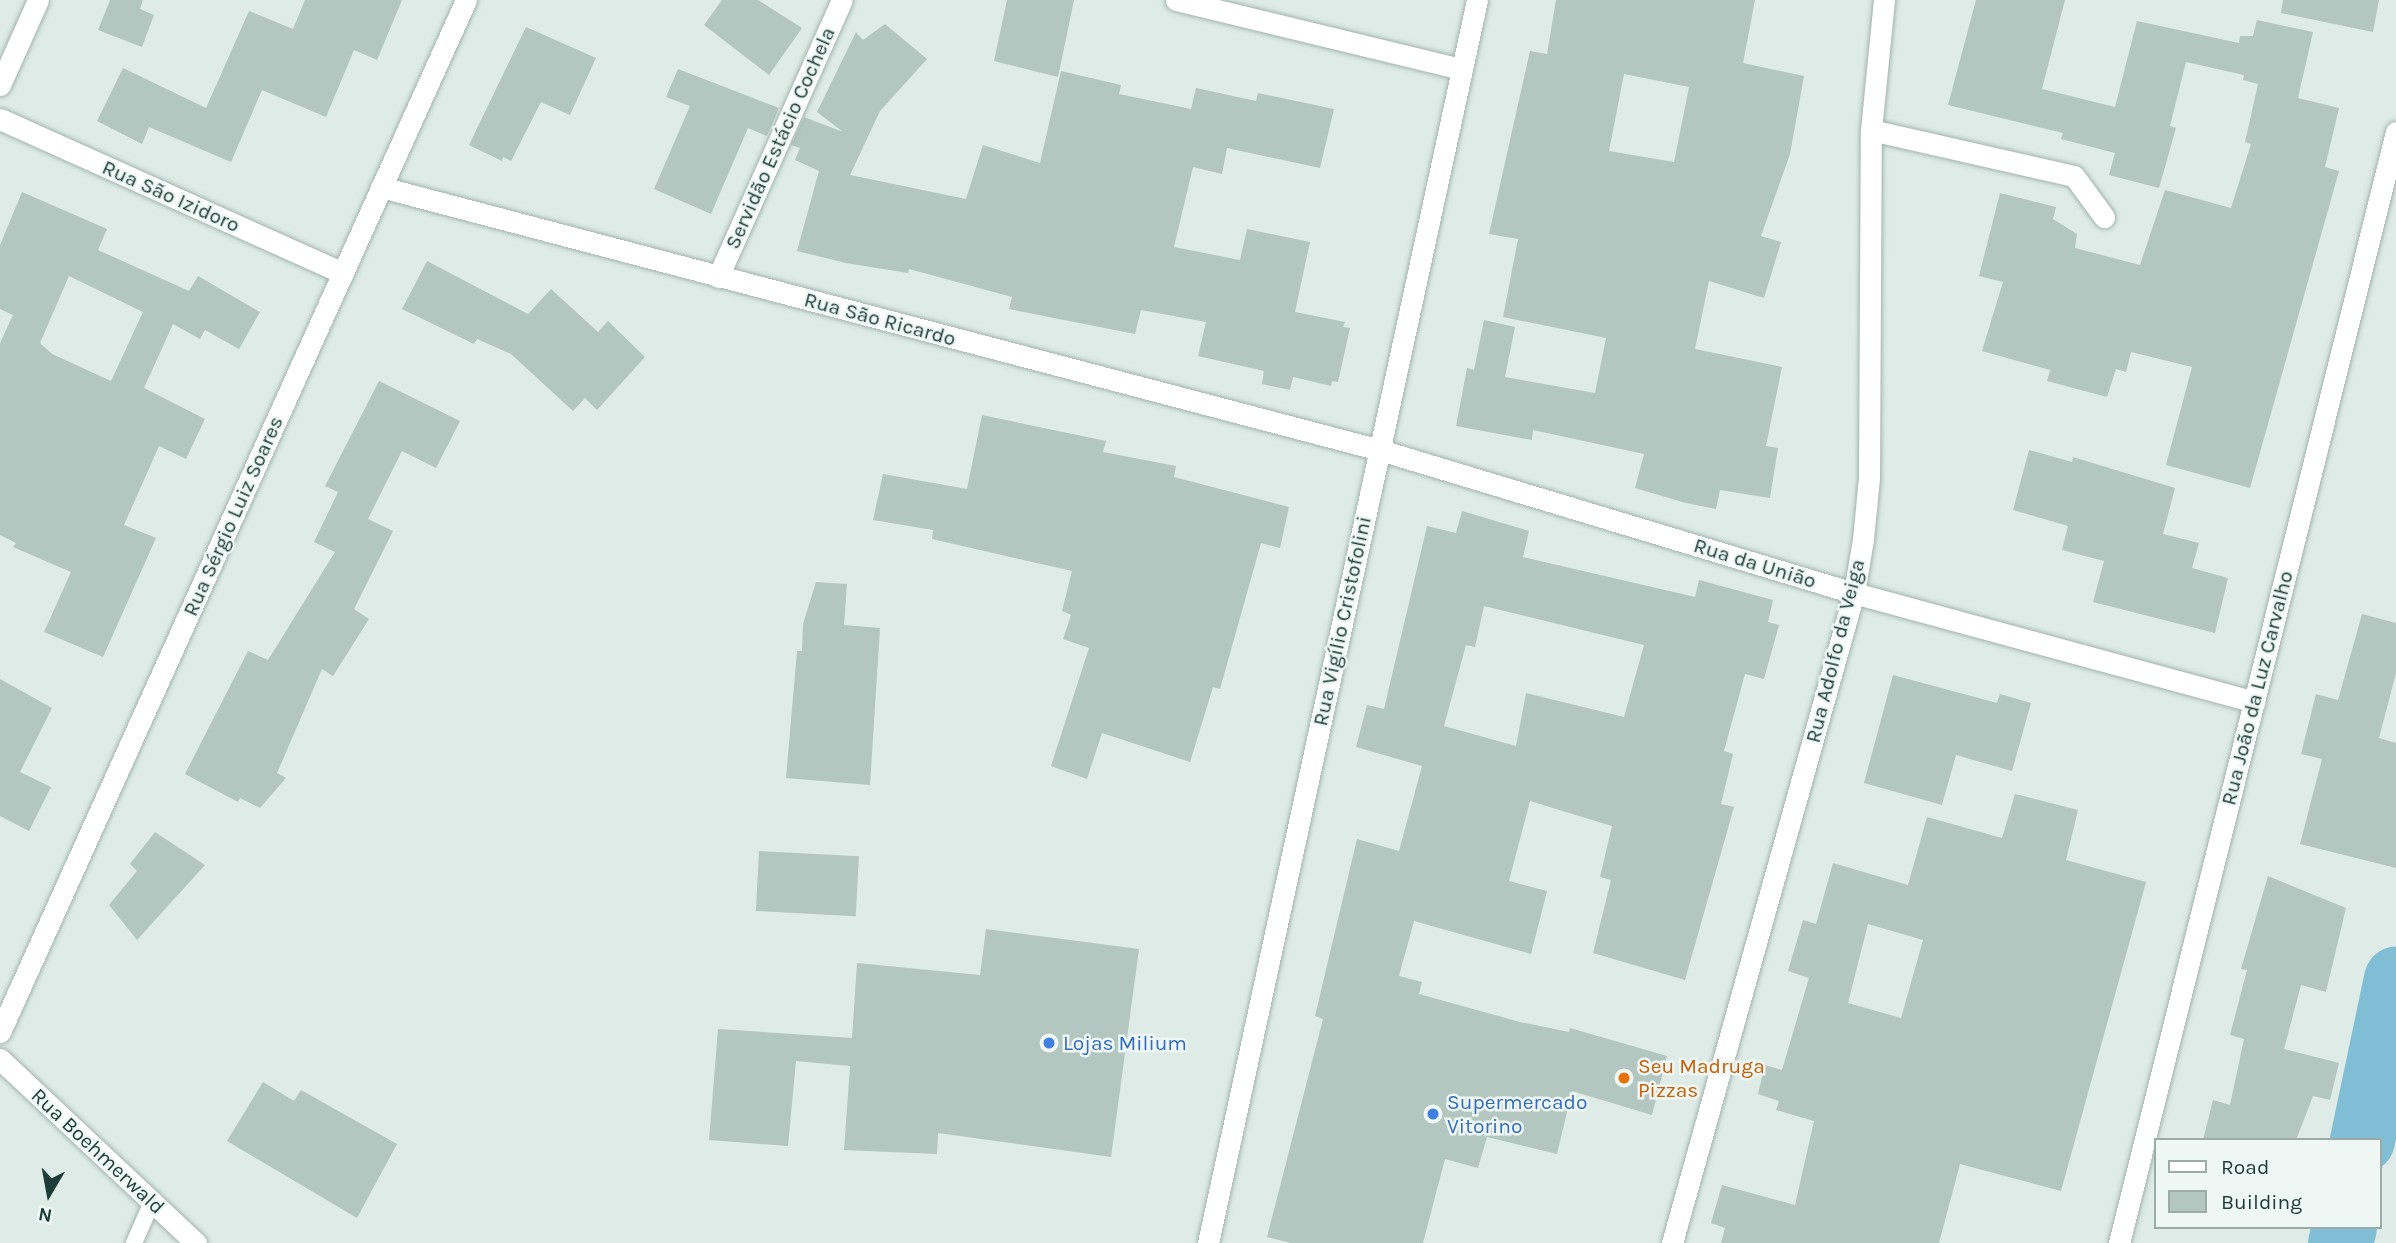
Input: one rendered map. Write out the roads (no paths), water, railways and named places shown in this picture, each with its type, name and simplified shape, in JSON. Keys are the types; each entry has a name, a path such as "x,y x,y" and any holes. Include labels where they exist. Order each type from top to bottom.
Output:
{"street":[{"path":"0,85 38,0"},
{"name":"Rua Sérgio Luiz Soares","path":"0,1032 466,0"},
{"name":"Servidão Estácio Cochela","path":"718,277 842,0"},
{"path":"1176,0 1462,69"},
{"name":"Rua Vigílio Cristofolini","path":"1208,1243 1477,0"},
{"name":"Rua Adolfo da Veiga","path":"1672,1243 1854,593 1869,478 1871,130 1884,0"},
{"name":"Rua São Izidoro","path":"0,119 343,273"},
{"path":"1871,130 2074,176 2104,216"},
{"name":"Rua João da Luz Carvalho","path":"2119,1243 2396,132"},
{"name":"Rua São Ricardo","path":"381,187 1380,450"},
{"name":"Rua da União","path":"1380,450 1854,593 2254,702"},
{"name":"Rua Boehmerwald","path":"0,1059 196,1243"}],"lane":[{"path":"134,1243 152,1202"}],"waterway":[{"path":"2362,1138 2396,979"},
{"path":"2340,1243 2344,1229"}],"place":[{"name":"Lojas Milium","path":"1049,1043"},
{"name":"Seu Madruga Pizzas","path":"1624,1078"},
{"name":"Supermercado Vitorino","path":"1433,1114"}]}
